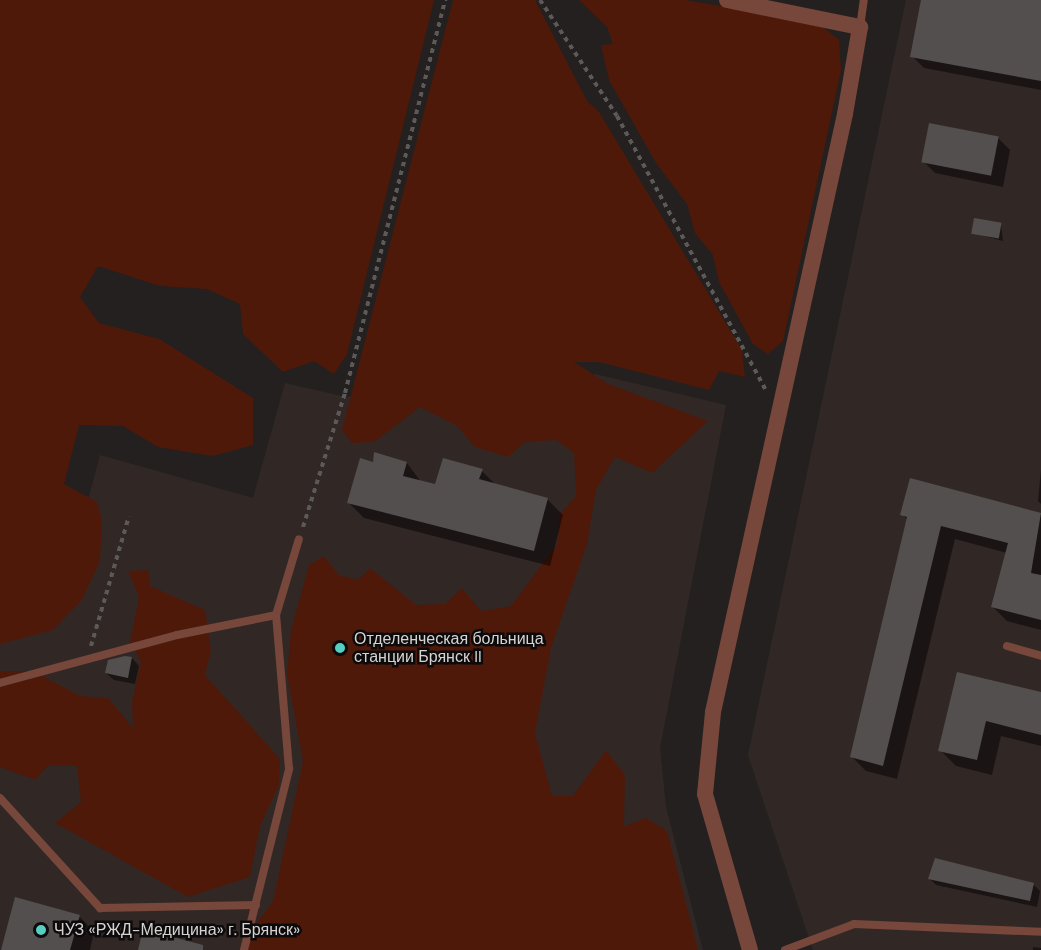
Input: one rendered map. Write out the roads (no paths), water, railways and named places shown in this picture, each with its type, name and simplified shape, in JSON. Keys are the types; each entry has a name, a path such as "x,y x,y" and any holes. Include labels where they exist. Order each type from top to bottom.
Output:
{"street":[{"path":"727,0 860,27 845,114 777,412 713,712 705,794 750,950"}],"lane":[{"path":"860,27 864,0"},
{"path":"243,950 289,769 276,615 299,539"},
{"path":"0,683 87,658 276,615"},
{"path":"1008,646 1041,656"},
{"path":"0,798 100,908 256,905"},
{"path":"785,950 854,924 1041,932"}],"place":[{"name":"Отделенческая больница станции Брянск II","path":"340,648"},
{"name":"ЧУЗ «РЖД-Медицина» г. Брянск»","path":"41,930"}]}
